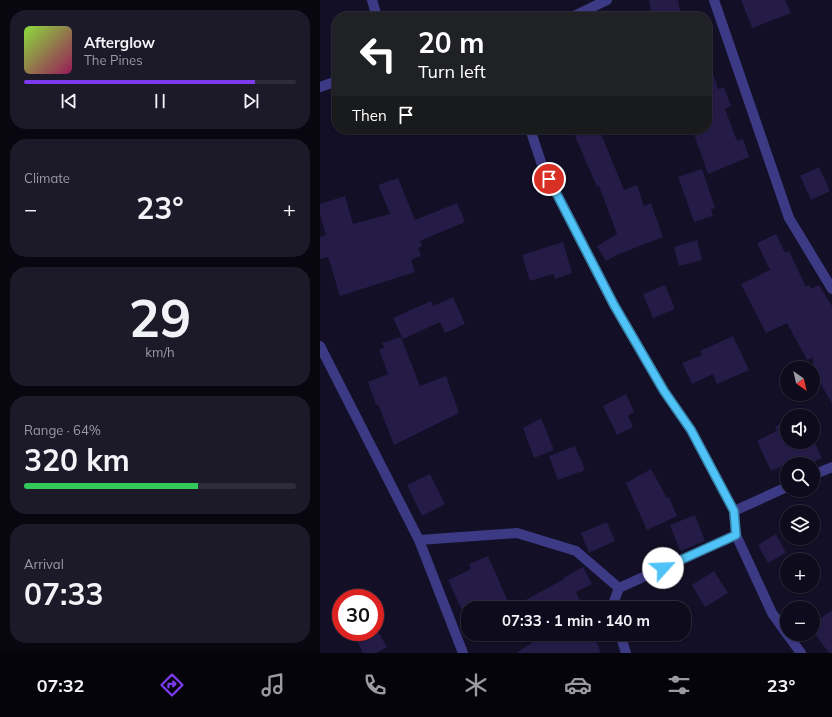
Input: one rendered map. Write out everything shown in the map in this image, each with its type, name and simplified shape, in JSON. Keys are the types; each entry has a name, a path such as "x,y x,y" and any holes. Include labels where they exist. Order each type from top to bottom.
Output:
{"street":[{"path":"372,0 376,12"},
{"path":"582,12 607,0"},
{"path":"714,0 789,218 832,289"},
{"path":"320,87 332,83"},
{"path":"532,134 542,165 610,298 664,391 691,430 734,511 736,535 772,613 780,624"},
{"path":"320,346 419,540 463,653"},
{"path":"820,472 832,467"},
{"path":"734,511 780,490"},
{"path":"419,540 517,533 576,551 619,588"},
{"path":"614,601 619,588 736,535"},
{"path":"622,641 626,653"},
{"path":"792,641 801,653"}],"building":[{"path":"649,0 678,0 680,12 651,12"},
{"path":"741,0 785,0 791,13 752,28"},
{"path":"712,70 718,89 724,87 731,106 725,109 737,141 743,139 749,157 708,174 694,134 712,134"},
{"path":"574,134 601,134 624,190 637,185 644,206 651,203 663,237 619,254 606,261 597,246 617,234 599,186 597,187"},
{"path":"819,167 830,191 811,200 800,176"},
{"path":"702,169 715,208 711,209 713,216 694,222 678,177"},
{"path":"398,178 415,220 457,203 465,222 420,241 422,246 418,248 421,256 411,260 415,272 340,296 328,257 320,259 320,237 326,235 320,215 320,204 345,196 353,224 390,214 378,185"},
{"path":"776,234 785,253 789,251 806,287 809,285 811,289 819,285 832,306 832,404 820,383 820,361 813,361 813,357 807,360 787,323 766,333 741,284 770,270 757,243"},
{"path":"697,240 702,260 679,266 674,247"},
{"path":"563,242 572,273 555,279 553,274 530,281 522,255"},
{"path":"665,285 675,309 653,318 643,294"},
{"path":"453,297 465,324 445,333 440,322 403,339 393,318 431,301 433,306"},
{"path":"733,336 749,370 717,384 713,374 692,384 682,363 702,355 700,351"},
{"path":"401,337 420,386 446,376 459,413 394,445 378,404 376,405 368,382 388,374 379,349 384,348 382,343"},
{"path":"626,394 634,412 628,416 633,427 617,435 603,406"},
{"path":"541,418 554,450 534,458 523,428"},
{"path":"780,424 780,449 818,449 822,458 780,457 780,467 771,471 757,441 777,431 775,427"},
{"path":"575,446 585,470 558,480 549,456"},
{"path":"651,469 667,498 669,497 677,516 647,530 626,483"},
{"path":"430,474 445,504 422,516 407,485"},
{"path":"695,515 705,541 680,551 670,525"},
{"path":"607,522 615,541 589,553 581,533"},
{"path":"776,534 780,545 782,545 786,553 780,553 780,556 768,563 758,545"},
{"path":"488,556 508,601 461,601 461,608 448,580 471,569 469,564"},
{"path":"583,567 592,584 576,592 580,601 524,601"},
{"path":"714,571 728,593 705,607 692,585"},
{"path":"832,610 832,653 829,653 820,641 820,619"},
{"path":"357,641 383,641 387,647 376,653 363,653"},
{"path":"535,641 596,641 601,653 516,653"}],"route":[{"path":"549,179 614,305 664,391 691,430 734,511 736,535 663,568"}]}
